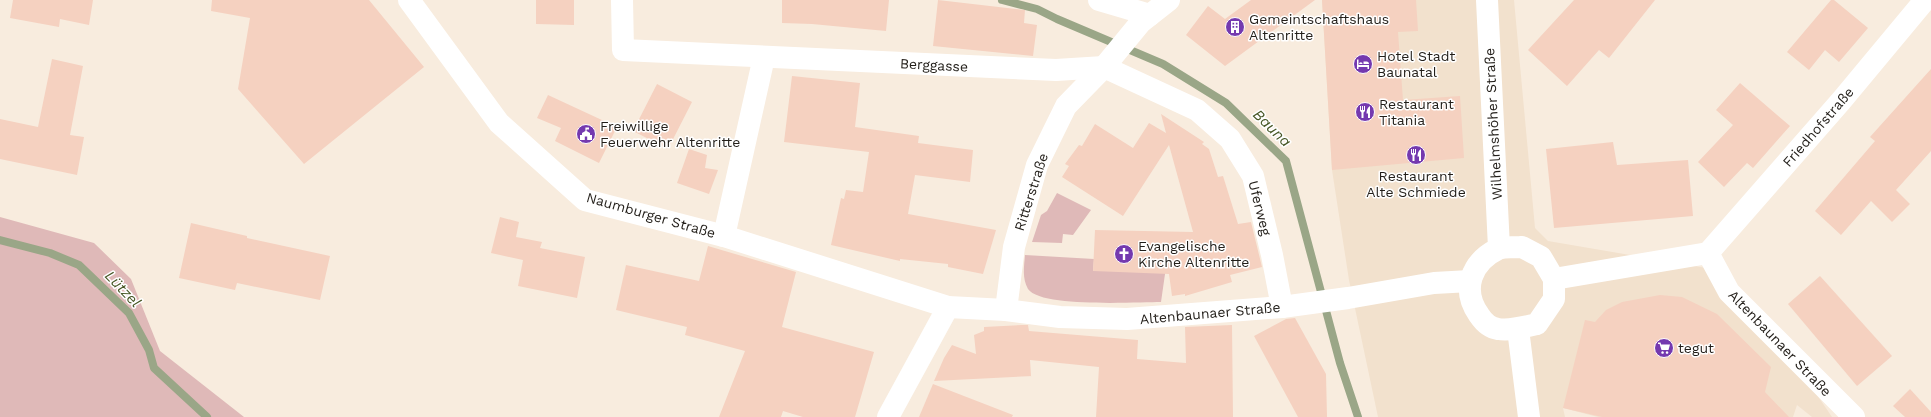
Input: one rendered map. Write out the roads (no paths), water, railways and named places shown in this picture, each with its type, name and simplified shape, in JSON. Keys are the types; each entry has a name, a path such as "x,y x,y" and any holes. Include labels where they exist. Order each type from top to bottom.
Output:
{"street":[{"name":"Naumburger Straße","path":"409,0 499,123 585,200 724,236 948,307"},
{"name":"Berggasse","path":"622,0 623,50 1056,70 1108,61"},
{"path":"1099,0 1142,22"},
{"name":"Ritterstraße","path":"1006,310 1014,248 1037,164 1066,106 1142,22 1169,0"},
{"name":"Wilhelmshöher Straße","path":"1487,0 1499,248"},
{"name":"Friedhofstraße","path":"1708,253 1841,101 1925,0"},
{"path":"724,236 764,57"},
{"name":"Uferweg","path":"1108,61 1197,110 1230,139 1253,176 1272,255 1282,307"},
{"path":"1499,248 1522,248 1541,257 1554,279 1554,299 1537,324 1518,329 1497,329 1484,322 1472,305 1470,281 1479,262 1499,248"},
{"path":"1554,279 1708,253"},
{"name":"Altenbaunaer Straße","path":"1708,253 1728,292 1854,417"},
{"name":"Altenbaunaer Straße","path":"948,307 1006,310 1060,317 1127,319 1282,307 1348,298 1434,282 1470,281"},
{"path":"888,417 948,307"},
{"path":"1518,329 1529,417"}],"waterway":[{"name":"Bauna","path":"1002,0 1037,9 1163,64 1226,103 1286,161 1340,363 1358,417"},
{"name":"Lützel","path":"0,240 50,253 79,265 129,313 149,350 154,368 207,417"}],"place":[{"name":"Gemeintschaftshaus Altenritte","path":"1235,27"},
{"name":"Hotel Stadt Baunatal","path":"1363,64"},
{"name":"Restaurant Titania","path":"1365,112"},
{"name":"Freiwillige Feuerwehr Altenritte","path":"586,134"},
{"name":"Restaurant Alte Schmiede","path":"1416,155"},
{"name":"Evangelische Kirche Altenritte","path":"1124,254"},
{"name":"tegut","path":"1664,348"}]}
